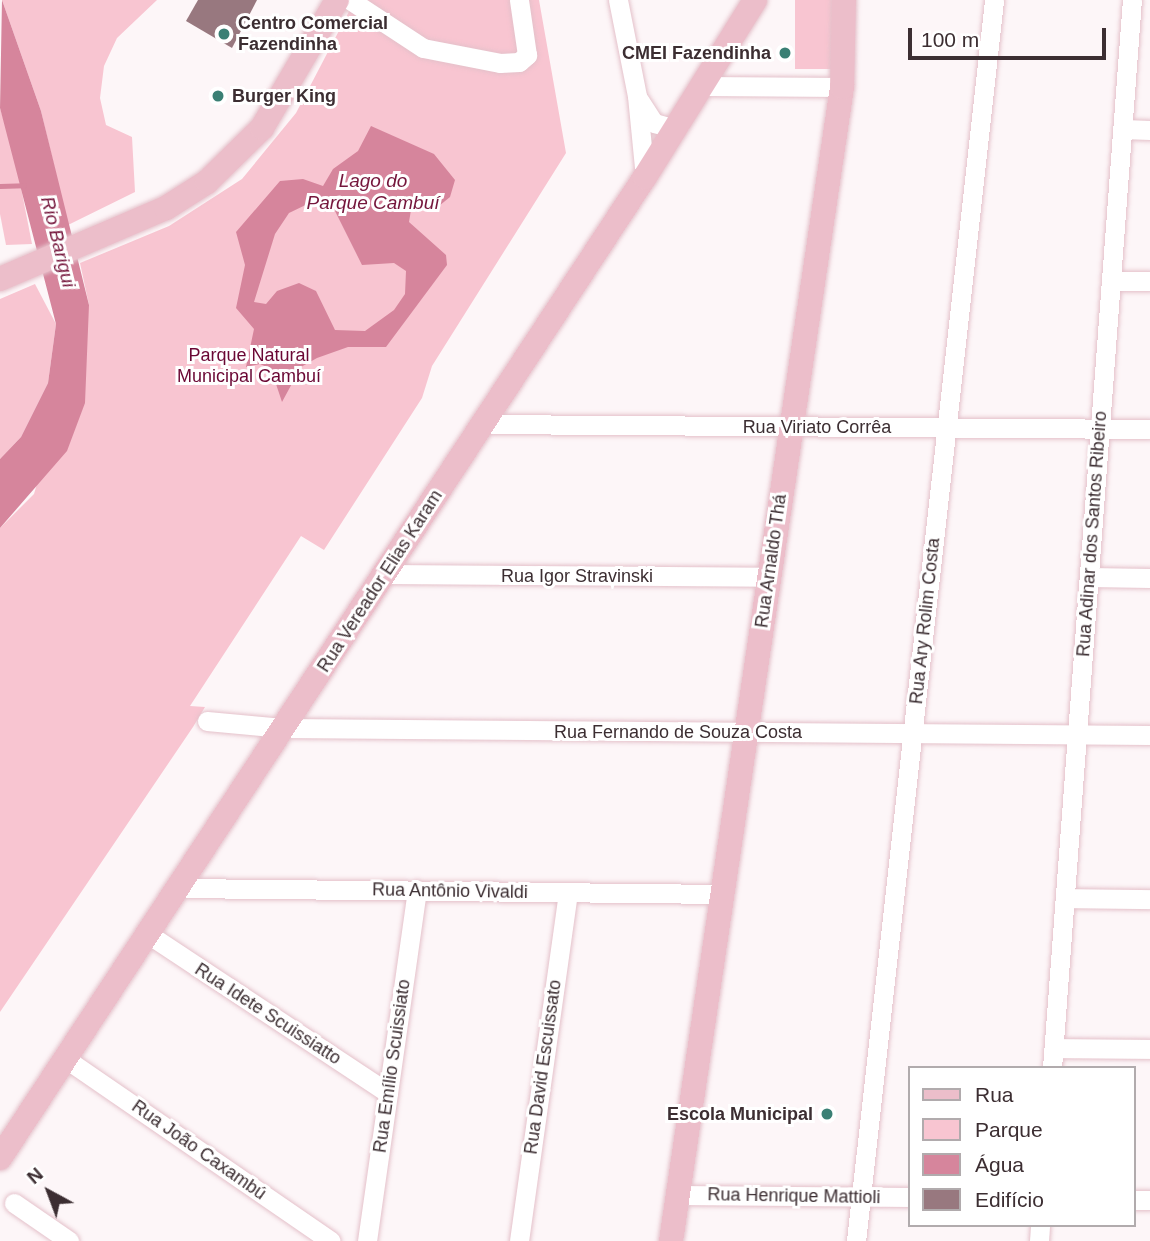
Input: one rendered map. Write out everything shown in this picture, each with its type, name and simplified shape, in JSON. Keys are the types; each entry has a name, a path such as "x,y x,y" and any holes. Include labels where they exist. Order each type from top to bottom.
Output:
{"main road":[{"path":"5,277 108,234 186,196 239,154 283,97 337,0"},
{"name":"Rua Vereador Elias Karam","path":"0,1158 680,124 755,0"},
{"name":"Rua Arnaldo Thá","path":"671,1241 677,1195 675,1170 687,1121 842,87 844,0"}],"street":[{"path":"349,0 423,48 500,63 519,62 527,55 519,0"},
{"path":"618,0 637,96 645,177"},
{"name":"Rua Ary Rolim Costa","path":"856,1241 994,0"},
{"name":"Rua Adinar dos Santos Ribeiro","path":"1052,1066 1132,0"},
{"path":"704,86 842,87"},
{"path":"637,96 654,123 669,127 680,124"},
{"path":"1123,130 1150,130"},
{"path":"1111,281 1150,281"},
{"name":"Rua Viriato Corrêa","path":"483,424 1150,429"},
{"name":"Rua Igor Stravinski","path":"385,574 769,577"},
{"path":"1089,577 1150,578"},
{"name":"Rua Fernando de Souza Costa","path":"207,721 284,728 1150,735"},
{"name":"Rua Antônio Vivaldi","path":"179,888 722,894"},
{"name":"Rua Emílio Scuissiato","path":"367,1241 418,891"},
{"name":"Rua David Escuissato","path":"519,1241 568,892"},
{"path":"1065,898 1150,899"},
{"name":"Rua Idete Scuissiatto","path":"148,934 388,1093"},
{"path":"1054,1048 1150,1049"},
{"name":"Rua João Caxambú","path":"66,1059 331,1241"},
{"name":"Rua Henrique Mattioli","path":"677,1195 908,1197"},
{"path":"14,1203 69,1241"}],"green space":[{"path":"2,0 157,0 117,38 104,66 100,98 106,125 132,137 135,192 68,225 41,111"},
{"name":"Parque Natural Municipal Cambuí","path":"355,0 539,0 566,153 432,366 422,398 324,550 301,536 190,706 205,707 193,727 0,1012 0,528 34,494 89,305 80,263 169,226 242,179 296,113"},
{"path":"795,0 832,0 832,69 795,69"},
{"path":"0,108 15,157 32,244 6,245 0,214"},
{"path":"35,284 56,324 48,383 21,437 0,459 0,299"}],"water":[{"name":"Rio Barigui","path":"2,0 41,111 89,305 85,403 67,451 0,528 0,459 21,437 48,383 56,324 0,108"},
{"name":"Lago do Parque Cambuí","path":"371,126 434,154 455,180 450,197 434,210 412,204 409,222 446,255 447,265 386,347 348,347 317,358 301,367 282,402 271,369 260,364 246,367 254,329 236,308 245,265 236,232 280,181 303,179 323,186 333,169 358,151","holes":["316,200 332,205 362,265 394,263 406,271 405,294 394,310 365,331 335,330 316,291 299,283 277,291 266,304 254,302 275,234 289,213"]}],"building":[{"name":"Centro Comercial Fazendinha","path":"198,0 257,0 232,48 186,21"}],"waterway":[{"path":"0,186 24,185"}],"place":[{"name":"Centro Comercial Fazendinha","path":"224,34"},
{"name":"CMEI Fazendinha","path":"785,53"},
{"name":"Burger King","path":"218,96"},
{"name":"Escola Municipal","path":"827,1114"}]}
